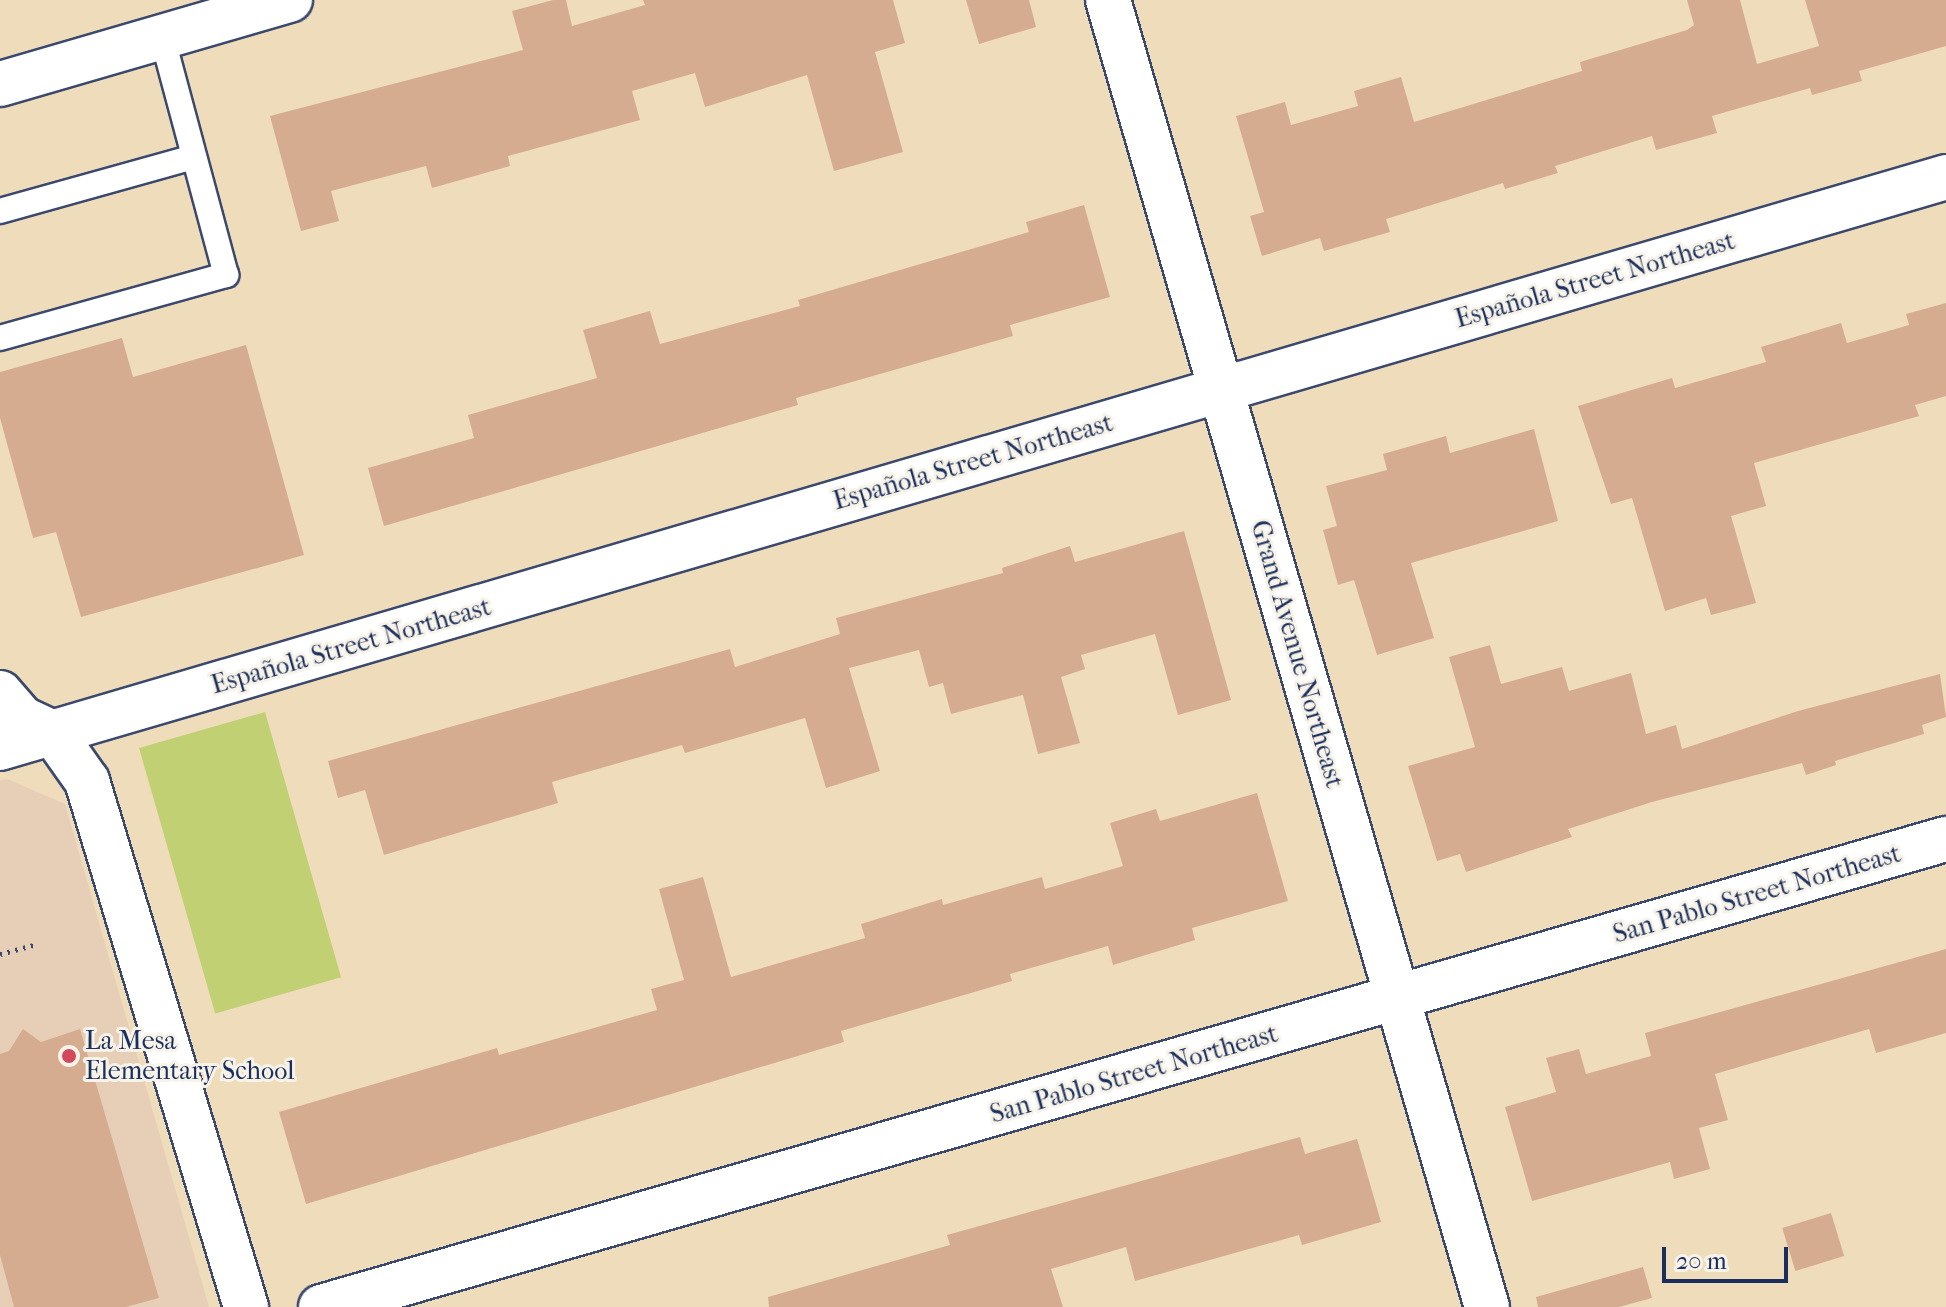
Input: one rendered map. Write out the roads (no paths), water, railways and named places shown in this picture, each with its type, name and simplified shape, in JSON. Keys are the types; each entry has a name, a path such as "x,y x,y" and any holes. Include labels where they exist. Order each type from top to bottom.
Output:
{"street":[{"path":"0,84 290,0"},
{"name":"Grand Avenue Northeast","path":"1108,0 1487,1307"},
{"name":"Española Street Northeast","path":"0,748 1946,177"},
{"path":"0,693 23,719 53,733 87,781 246,1307"},
{"name":"San Pablo Street Northeast","path":"321,1307 1946,839"}],"lane":[{"path":"1,334 226,275 162,36"},
{"path":"0,211 194,157"}],"place":[{"name":"La Mesa Elementary School","path":"69,1056"}]}
